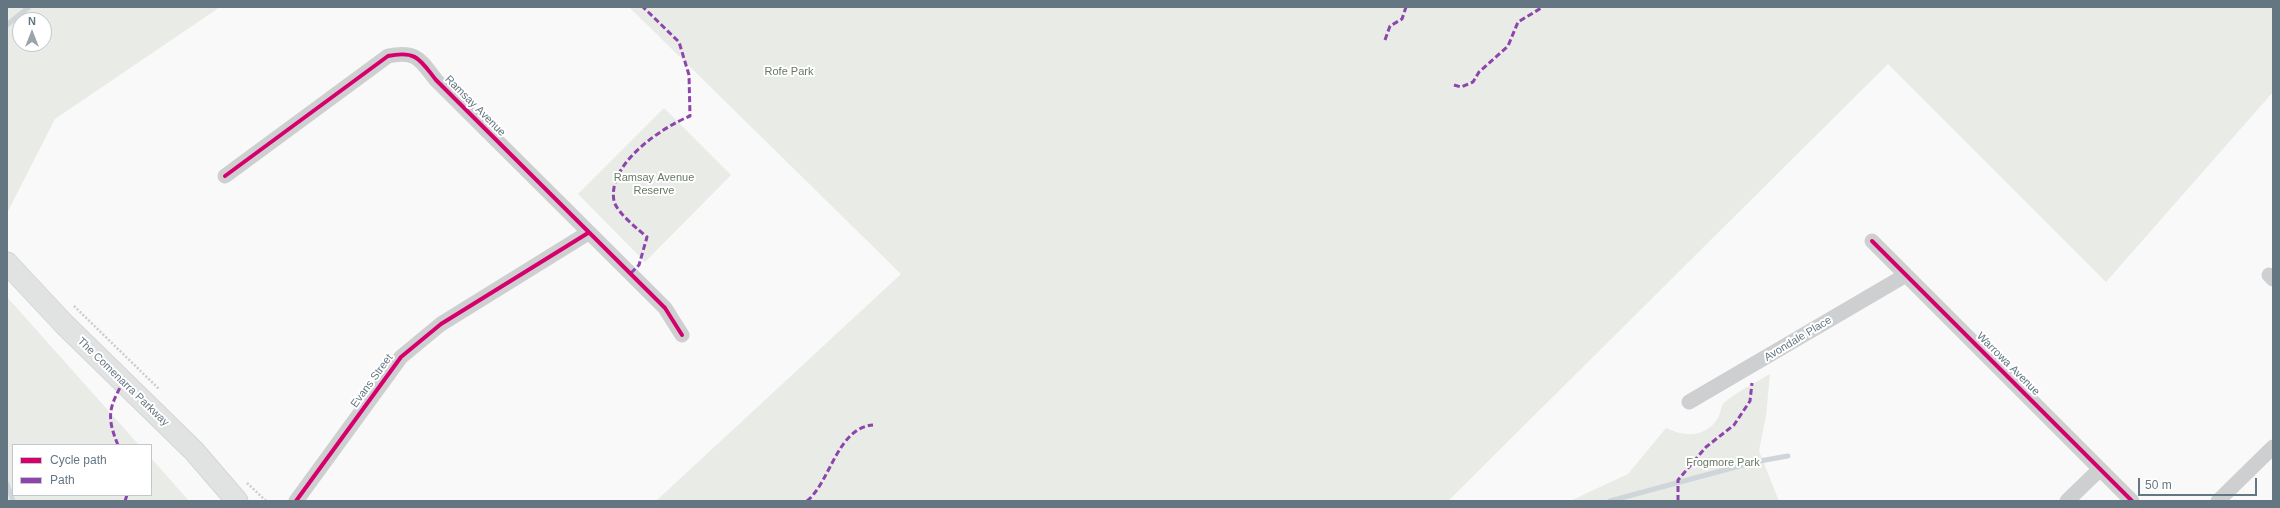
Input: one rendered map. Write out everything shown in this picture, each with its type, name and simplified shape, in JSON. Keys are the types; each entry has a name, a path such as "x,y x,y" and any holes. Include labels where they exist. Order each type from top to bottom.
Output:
{"main road":[{"name":"The Comenarra Parkway","path":"7,263 64,324 194,451 237,501"}],"street":[{"name":"Ramsay Avenue","path":"225,176 388,56 402,53 417,57 436,80 665,308 682,335"},
{"name":"Evans Street","path":"296,501 401,357 441,324 588,233"},
{"name":"Warrowa Avenue","path":"1872,241 2132,501"},
{"name":"Avondale Place","path":"1689,402 1906,274"},
{"path":"2218,501 2273,447"},
{"path":"2067,501 2100,469"}],"green space":[{"path":"7,7 220,7 55,119 7,213"},
{"name":"Rofe Park","path":"629,7 2273,7 2273,92 2106,282 1888,64 1448,501 656,501 901,274"},
{"name":"Ramsay Avenue Reserve","path":"664,108 731,175 645,262 578,194"},
{"path":"7,297 138,444 12,444 12,496 152,496 152,459 189,501 7,501"},
{"name":"Frogmore Park","path":"1770,374 1766,416 1759,451 1779,501 1570,501 1628,474 1666,428 1689,434 1703,432 1714,423 1725,402"}],"waterway":[{"path":"7,25 29,7"},
{"path":"1610,501 1754,462 1788,456"},
{"path":"7,484 13,501"}],"marked path":[{"path":"631,273 639,265 647,237 619,211 614,201 614,187 619,174 627,161 638,149 665,129 690,116 689,75 679,42 643,7"},
{"path":"1385,40 1390,26 1402,19 1406,7"},
{"path":"1454,85 1461,87 1473,82 1479,72 1508,46 1518,22 1543,7"},
{"path":"118,444 112,427 111,412 112,406 123,382"},
{"path":"1678,501 1678,480 1706,447 1734,425 1750,401 1752,383"},
{"path":"807,501 815,492 843,445 851,435 861,428 873,425"},
{"path":"125,501 127,496"}],"cycle path":[{"path":"225,176 388,56 398,54 412,56 417,58 436,80 665,308 682,335"},
{"path":"296,501 401,357 441,324 588,233"},
{"path":"1872,241 2132,501"}]}
